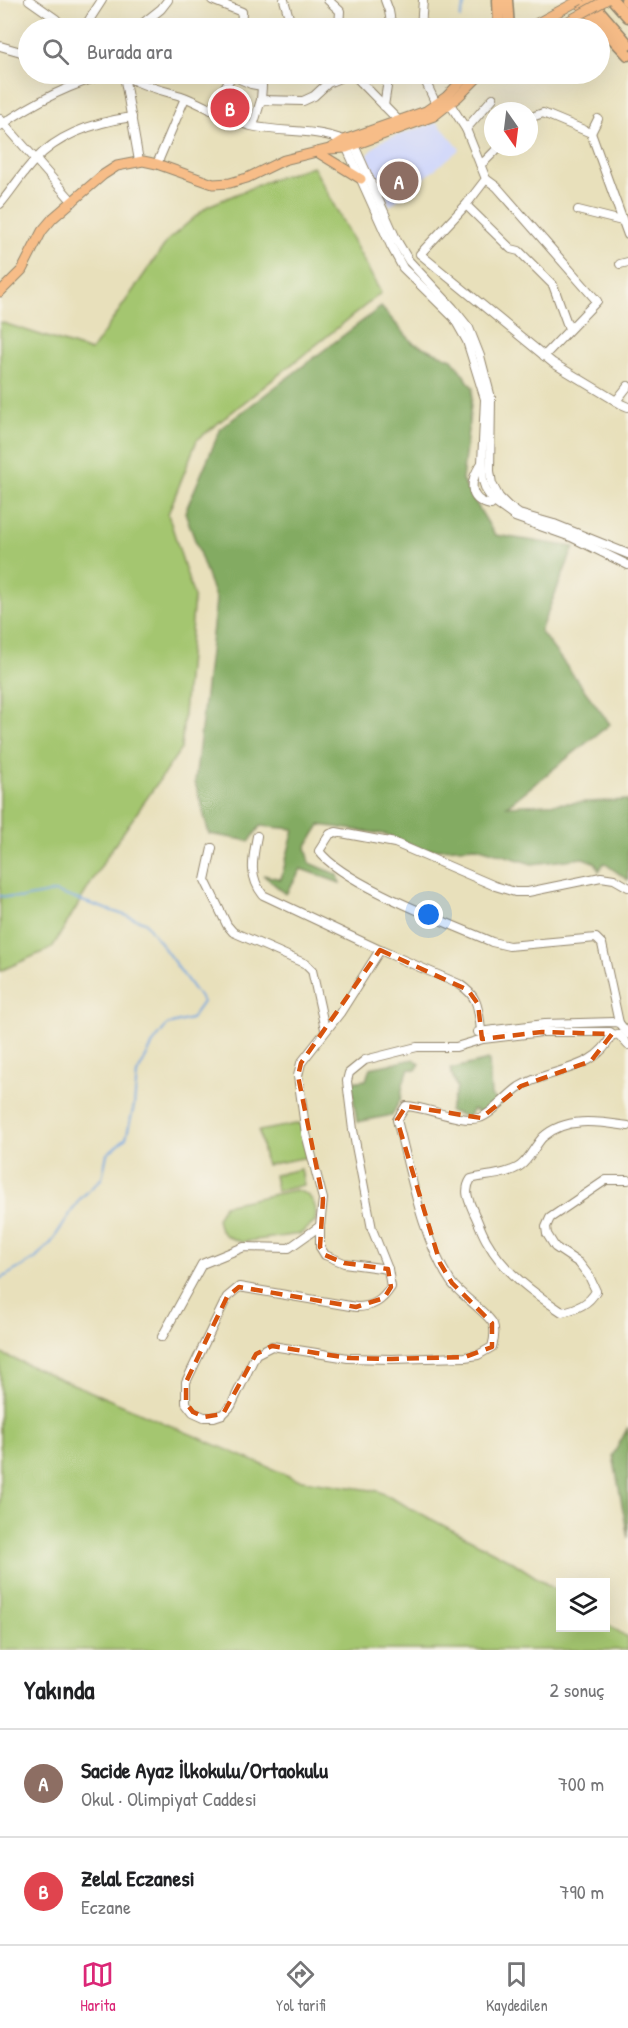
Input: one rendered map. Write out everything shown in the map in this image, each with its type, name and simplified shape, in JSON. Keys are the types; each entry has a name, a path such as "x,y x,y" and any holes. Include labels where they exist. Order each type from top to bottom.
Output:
{"highway":[{"path":"498,0 499,18"},
{"path":"507,0 508,18"},
{"path":"578,0 594,18"},
{"path":"590,0 606,18"},
{"path":"613,0 628,17"},
{"path":"610,23 628,44"},
{"path":"610,35 628,55"}],"main road":[{"path":"546,18 578,0"},
{"path":"573,18 606,0"},
{"path":"348,144 398,120 426,111 446,97 458,84"},
{"path":"0,292 22,270 42,231 53,218 104,174 117,166 139,162 157,164 213,184 230,183 247,178 284,160 348,144 434,116 471,84"},
{"path":"317,152 361,179"}],"street":[{"path":"29,0 55,18"},
{"path":"90,18 102,0"},
{"path":"150,18 168,0"},
{"path":"212,0 242,12 242,18"},
{"path":"284,0 289,18"},
{"path":"328,0 340,11 340,18"},
{"path":"385,0 390,18"},
{"path":"422,18 423,0"},
{"path":"0,46 18,51"},
{"path":"70,84 1,123 73,202"},
{"path":"126,84 139,162"},
{"path":"143,84 185,98 234,121 274,130 321,133 348,144 409,261 469,328 480,356 491,398 490,459 494,502"},
{"path":"211,110 227,84"},
{"path":"251,84 262,86 261,100 252,126"},
{"path":"261,100 303,101 314,96 327,84"},
{"path":"361,84 398,120"},
{"path":"384,106 387,84"},
{"path":"427,84 436,104"},
{"path":"157,164 185,98"},
{"path":"466,129 493,99"},
{"path":"450,104 466,129 486,179 497,187 597,301 544,356"},
{"path":"538,114 543,112 591,133"},
{"path":"0,204 36,159 56,143 82,128 132,117"},
{"path":"598,119 591,133 628,235"},
{"path":"348,144 361,179 403,268 454,318 467,341 485,399 482,463 486,490 494,502 515,517 571,537 628,565"},
{"path":"480,164 490,156"},
{"path":"486,179 466,205 420,254 544,356 616,402 628,407"},
{"path":"466,205 511,249 519,250 553,285 569,329"},
{"path":"578,210 622,221"},
{"path":"616,402 628,386"},
{"path":"482,463 472,478 473,491 482,502 491,504 494,502"},
{"path":"492,484 503,501 519,514 554,524 628,554"},
{"path":"628,887 614,879 601,877 528,892 515,892 495,886 395,843 336,832 330,834 319,850 347,875 375,890 492,942 509,946 596,938 602,944 615,1029 628,1045"},
{"path":"257,836 252,875 255,885 263,895 459,984 468,990 478,1004 483,1034"},
{"path":"212,848 205,880 227,925 234,932 306,964 312,970 325,1029"},
{"path":"380,950 340,1013 325,1029 301,1063 298,1076 306,1134 323,1199 320,1247 325,1256 344,1263 388,1269"},
{"path":"615,1029 608,1044 591,1061 547,1074 521,1086 481,1118 468,1119 418,1106 406,1106 397,1120 420,1207 440,1263 452,1283 492,1323 495,1337 492,1347 478,1355 465,1357 391,1359 348,1358 272,1346 256,1354 231,1406 223,1414 204,1417 193,1412 186,1403 186,1382 227,1298 239,1287 356,1307 366,1307 384,1298 391,1287 388,1269 372,1228 353,1130 347,1082 349,1073 366,1060 417,1047 456,1047 483,1034 545,1024 615,1029 628,1034"},
{"path":"628,1126 603,1122 577,1122 560,1126 543,1137 520,1166 471,1179 466,1186 467,1197 488,1244 504,1265 562,1312 589,1303 596,1291 590,1276 579,1263 555,1247 547,1234 547,1224 550,1218 606,1180 628,1180"},
{"path":"162,1337 202,1264 244,1247 289,1248 320,1226"}],"highlighted area":[{"path":"380,950 468,990 478,1004 482,1039 542,1032 612,1034 591,1061 521,1086 481,1118 406,1106 397,1120 440,1263 452,1283 492,1323 492,1347 465,1357 391,1359 348,1358 272,1346 256,1354 223,1414 204,1417 193,1412 186,1403 186,1382 227,1297 239,1287 356,1307 384,1298 391,1287 388,1269 344,1263 325,1255 320,1247 323,1199 298,1076 301,1063"}],"shaded area":[{"path":"437,122 460,149 390,206 367,156 383,140"}],"green space":[{"path":"313,166 381,293 197,440 168,514 194,597 181,749 109,853 52,948 0,971 0,322 91,351 168,240 208,206 270,180"},
{"path":"381,307 413,343 452,359 473,388 462,480 495,535 574,547 540,631 610,724 507,806 628,800 628,880 604,863 599,871 596,863 583,858 532,864 477,847 422,850 384,834 320,825 306,847 310,863 338,875 340,883 301,869 286,894 263,875 281,879 294,829 260,826 250,841 209,834 195,782 216,600 185,512 221,428"},
{"path":"414,1059 420,1064 416,1070 409,1069 401,1098 392,1115 357,1122 351,1082 366,1080 370,1068"},
{"path":"489,1060 491,1096 498,1101 483,1114 473,1109 468,1117 449,1111 457,1088 450,1069"},
{"path":"301,1123 308,1157 266,1165 259,1131"},
{"path":"301,1169 304,1185 277,1191 274,1175"},
{"path":"295,1190 310,1197 316,1210 315,1222 300,1234 241,1242 228,1237 219,1227 217,1219 224,1205"},
{"path":"0,1353 296,1479 378,1491 513,1562 556,1590 556,1632 610,1632 610,1626 628,1638 628,1650 0,1650"},
{"path":"628,1427 628,1538 613,1455"}],"waterway":[{"path":"460,18 466,0"},
{"path":"0,896 22,898 55,892 145,922 203,1002 191,1019 167,1025 154,1042 137,1074 134,1106 126,1138 107,1154 102,1178 79,1200 51,1243 35,1259 0,1279"}],"place":[{"name":"Zelal Eczanesi","path":"230,108"},
{"name":"Sacide Ayaz İlkokulu/Ortaokulu","path":"399,181"}]}
